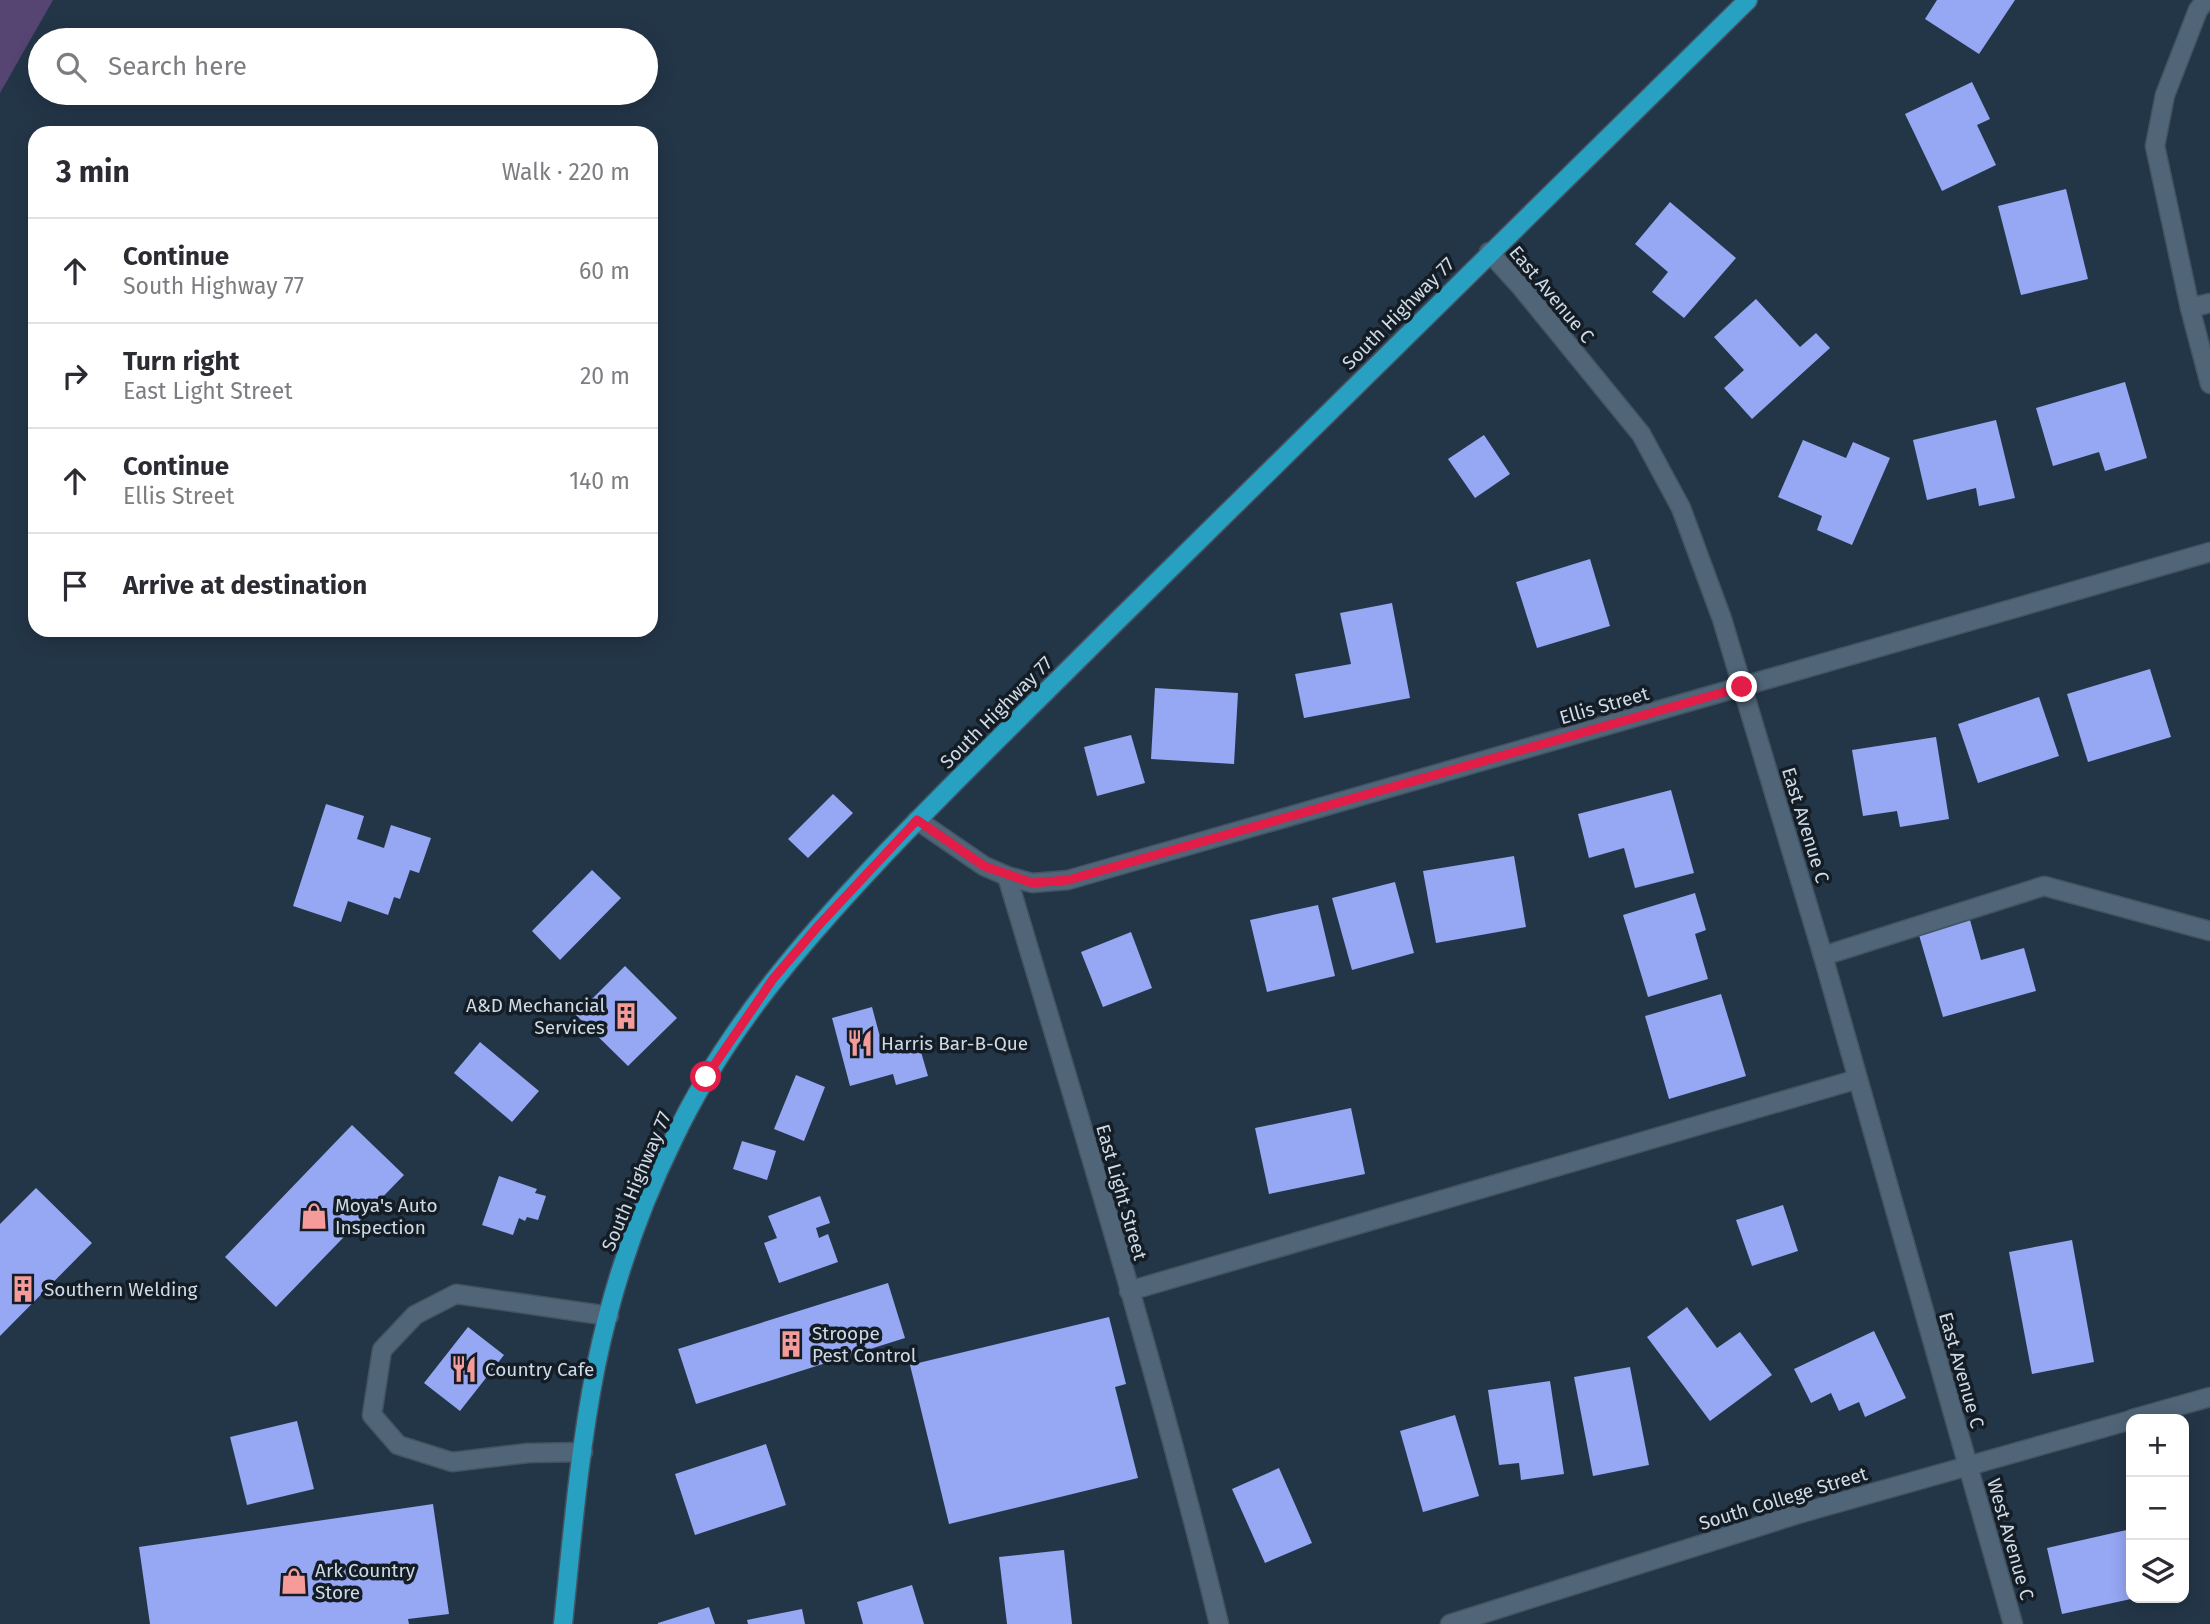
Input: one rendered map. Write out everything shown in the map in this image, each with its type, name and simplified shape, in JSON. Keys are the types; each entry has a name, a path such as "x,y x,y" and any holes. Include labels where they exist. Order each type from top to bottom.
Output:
{"main road":[{"name":"South Highway 77","path":"563,1624 596,1367 617,1280 672,1141 706,1077 773,979 819,925 917,820 1489,252 1748,0"}],"street":[{"path":"2206,0 2197,10 2165,95 2155,146 2190,308 2210,384"},
{"name":"East Avenue C","path":"1489,252 1521,287 1641,434 1681,508 1722,619 1824,956 1969,1466"},
{"path":"2190,308 2210,303"},
{"name":"Ellis Street","path":"1007,876 1032,883 1068,880 2210,552"},
{"path":"917,820 984,866 1007,876"},
{"name":"East Light Street","path":"1007,876 1190,1506 1219,1624"},
{"path":"1824,956 2044,886 2210,931"},
{"path":"1129,1291 1858,1079"},
{"path":"583,1452 528,1453 452,1462 398,1445 372,1415 382,1350 415,1315 456,1294 609,1316"},
{"name":"South College Street","path":"2150,1414 2210,1397"},
{"name":"South College Street","path":"1450,1624 1798,1514 2126,1421"},
{"name":"West Avenue C","path":"1969,1466 1987,1541 2013,1624"}],"shaded area":[{"path":"0,0 53,0 37,28 28,28 28,44 0,93"}],"building":[{"path":"1937,0 2015,0 1979,54 1925,19"},
{"path":"1972,82 1990,119 1977,125 1996,165 1942,191 1905,114"},
{"path":"2066,189 2088,279 2021,295 1998,206"},
{"path":"1670,202 1736,258 1684,318 1652,292 1668,272 1635,244"},
{"path":"1756,299 1800,347 1816,333 1830,348 1752,419 1724,388 1744,370 1714,337"},
{"path":"2125,382 2147,458 2105,471 2099,452 2053,466 2036,408"},
{"path":"1996,420 2015,498 1979,506 1976,488 1927,500 1913,440"},
{"path":"1484,435 1510,474 1475,498 1448,459"},
{"path":"1803,440 1846,458 1853,442 1890,458 1852,545 1817,530 1822,516 1778,497"},
{"path":"1590,559 1610,626 1537,648 1516,582"},
{"path":"1392,603 1410,698 1304,718 1295,674 1351,664 1340,613"},
{"path":"2150,669 2171,737 2088,762 2067,694"},
{"path":"1155,688 1238,693 1234,764 1151,759"},
{"path":"2039,697 2059,756 1978,783 1958,724"},
{"path":"1131,735 1145,783 1097,796 1084,747"},
{"path":"1936,737 1949,819 1900,827 1897,811 1863,816 1852,750"},
{"path":"1671,790 1694,873 1635,888 1624,848 1589,858 1578,814"},
{"path":"833,794 853,813 808,858 788,839"},
{"path":"326,804 364,816 357,839 384,848 391,825 431,838 419,873 410,870 400,899 394,897 388,915 348,901 341,922 293,906"},
{"path":"1514,856 1526,927 1436,943 1423,871"},
{"path":"592,870 621,898 560,960 532,931"},
{"path":"1395,882 1414,953 1352,970 1332,898"},
{"path":"1695,893 1706,930 1695,934 1708,979 1648,997 1623,915"},
{"path":"1318,905 1335,976 1267,992 1250,920"},
{"path":"1970,920 1981,960 2024,948 2036,991 1943,1017 1919,935"},
{"path":"1131,932 1152,988 1103,1007 1081,952"},
{"name":"A&D Mechancial Services","path":"625,966 677,1018 628,1066 576,1015"},
{"path":"1721,994 1746,1076 1669,1099 1645,1016"},
{"name":"Harris Bar-B-Que","path":"872,1007 883,1048 917,1038 928,1076 896,1085 893,1074 850,1086 832,1018"},
{"path":"480,1042 539,1091 512,1122 454,1073"},
{"path":"796,1075 825,1087 804,1141 774,1129"},
{"path":"1351,1108 1365,1174 1269,1194 1255,1128"},
{"name":"Moya's Auto Inspection","path":"352,1125 404,1175 276,1307 225,1257"},
{"path":"742,1141 776,1151 767,1180 733,1169"},
{"path":"499,1176 537,1189 535,1193 546,1196 538,1220 527,1217 525,1221 519,1218 513,1235 482,1225"},
{"name":"Southern Welding","path":"36,1188 92,1243 0,1336 0,1224"},
{"path":"820,1196 830,1223 816,1228 819,1238 828,1234 838,1262 779,1283 764,1243 777,1238 768,1216"},
{"path":"1783,1205 1798,1251 1752,1266 1736,1220"},
{"path":"2072,1240 2094,1362 2032,1374 2009,1252"},
{"name":"Stroope Pest Control","path":"888,1283 905,1338 696,1404 678,1349"},
{"path":"1687,1307 1717,1348 1740,1332 1772,1375 1710,1421 1647,1337"},
{"path":"1109,1317 1126,1384 1115,1387 1138,1478 949,1524 910,1365"},
{"name":"Country Cafe","path":"468,1327 504,1355 460,1411 424,1383"},
{"path":"1874,1331 1906,1398 1865,1417 1859,1402 1839,1411 1831,1393 1811,1403 1794,1369"},
{"path":"1630,1367 1649,1465 1593,1476 1574,1377"},
{"path":"1550,1381 1564,1474 1521,1480 1519,1463 1499,1465 1488,1390"},
{"path":"1455,1415 1479,1496 1423,1512 1400,1431"},
{"path":"297,1421 314,1489 247,1505 230,1437"},
{"path":"766,1444 786,1505 695,1535 675,1474"},
{"path":"1279,1468 1312,1543 1265,1563 1232,1489"},
{"name":"Ark Country Store","path":"433,1504 449,1614 408,1619 409,1624 150,1624 139,1547"},
{"path":"2126,1530 2126,1600 2062,1614 2047,1548"},
{"path":"1064,1550 1072,1624 1007,1624 999,1557"},
{"path":"912,1585 924,1624 863,1624 857,1602"},
{"path":"709,1607 715,1624 658,1624 658,1623"},
{"path":"802,1609 805,1624 748,1624 747,1620"}],"place":[{"name":"A&D Mechancial Services","path":"626,1016"},
{"name":"Harris Bar-B-Que","path":"860,1043"},
{"name":"Moya's Auto Inspection","path":"314,1216"},
{"name":"Southern Welding","path":"23,1289"},
{"name":"Stroope Pest Control","path":"791,1344"},
{"name":"Country Cafe","path":"464,1369"},
{"name":"Ark Country Store","path":"294,1581"}],"route":[{"path":"706,1077 773,979 819,925 917,820 984,866 1007,876 1032,883 1068,880 1742,687"}]}
